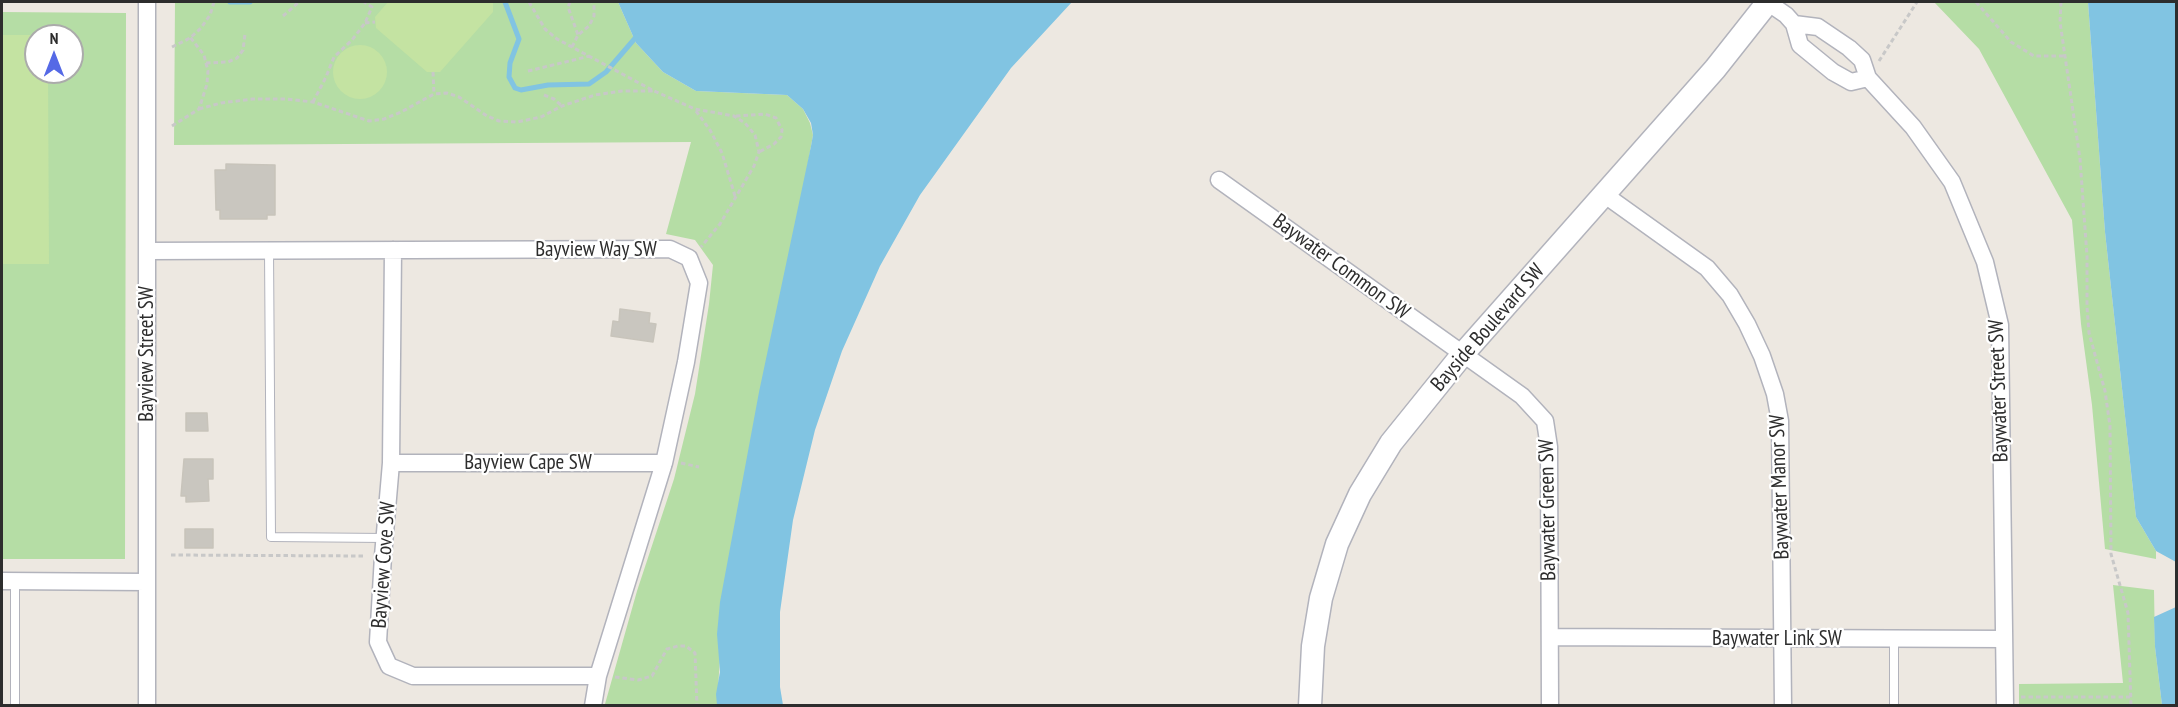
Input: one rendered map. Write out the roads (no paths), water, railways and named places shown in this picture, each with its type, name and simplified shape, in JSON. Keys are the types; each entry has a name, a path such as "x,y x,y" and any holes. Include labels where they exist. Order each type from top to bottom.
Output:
{"street":[{"name":"Bayview Street SW","path":"147,2 147,705"},
{"name":"Baywater Street SW","path":"1768,2 1794,24 1800,45 1833,72 1851,82 1868,78"},
{"name":"Bayside Boulevard SW","path":"1310,705 1313,646 1321,598 1337,544 1360,494 1391,443 1462,355 1715,69 1768,2"},
{"name":"Baywater Street SW","path":"1794,24 1818,27 1850,48 1862,60 1868,78 1913,127 1952,182 1985,262 2000,325 2006,701"},
{"name":"Baywater Common SW","path":"1219,180 1462,355"},
{"name":"Baywater Manor SW","path":"1605,195 1707,268 1730,295 1762,356 1775,394 1780,422 1783,705"},
{"name":"Bayview Way SW","path":"147,251 670,249 689,258 699,283 672,463"},
{"name":"Bayview Cove SW","path":"393,250 391,463 378,642 389,666 413,676 598,676"},
{"name":"Baywater Green SW","path":"1462,355 1522,396 1545,421 1549,447 1550,705"},
{"name":"Bayview Cape SW","path":"391,463 672,463"},
{"path":"593,705 598,676 672,463"},
{"path":"8,581 147,582"},
{"name":"Baywater Link SW","path":"1550,637 2004,639"}],"lane":[{"path":"269,251 271,537 385,538"},
{"path":"8,581 15,705"},
{"path":"1894,640 1894,705"}],"water":[{"path":"618,2 1072,2 1011,68 920,195 880,266 842,351 815,430 793,520 780,612 780,687 783,705 717,705 716,694 720,672 717,634 720,602 759,392 811,146 813,135 811,123 803,109 787,95 696,91 663,72 636,43"},
{"path":"2088,2 2176,2 2176,562 2156,551 2136,517 2105,232"},
{"path":"2176,607 2176,705 2162,705 2154,617"}],"waterway":[{"path":"230,2 250,2"},
{"path":"505,2 519,39 510,63 509,77 515,88 521,90 548,85 589,84 606,72 637,36"}]}
